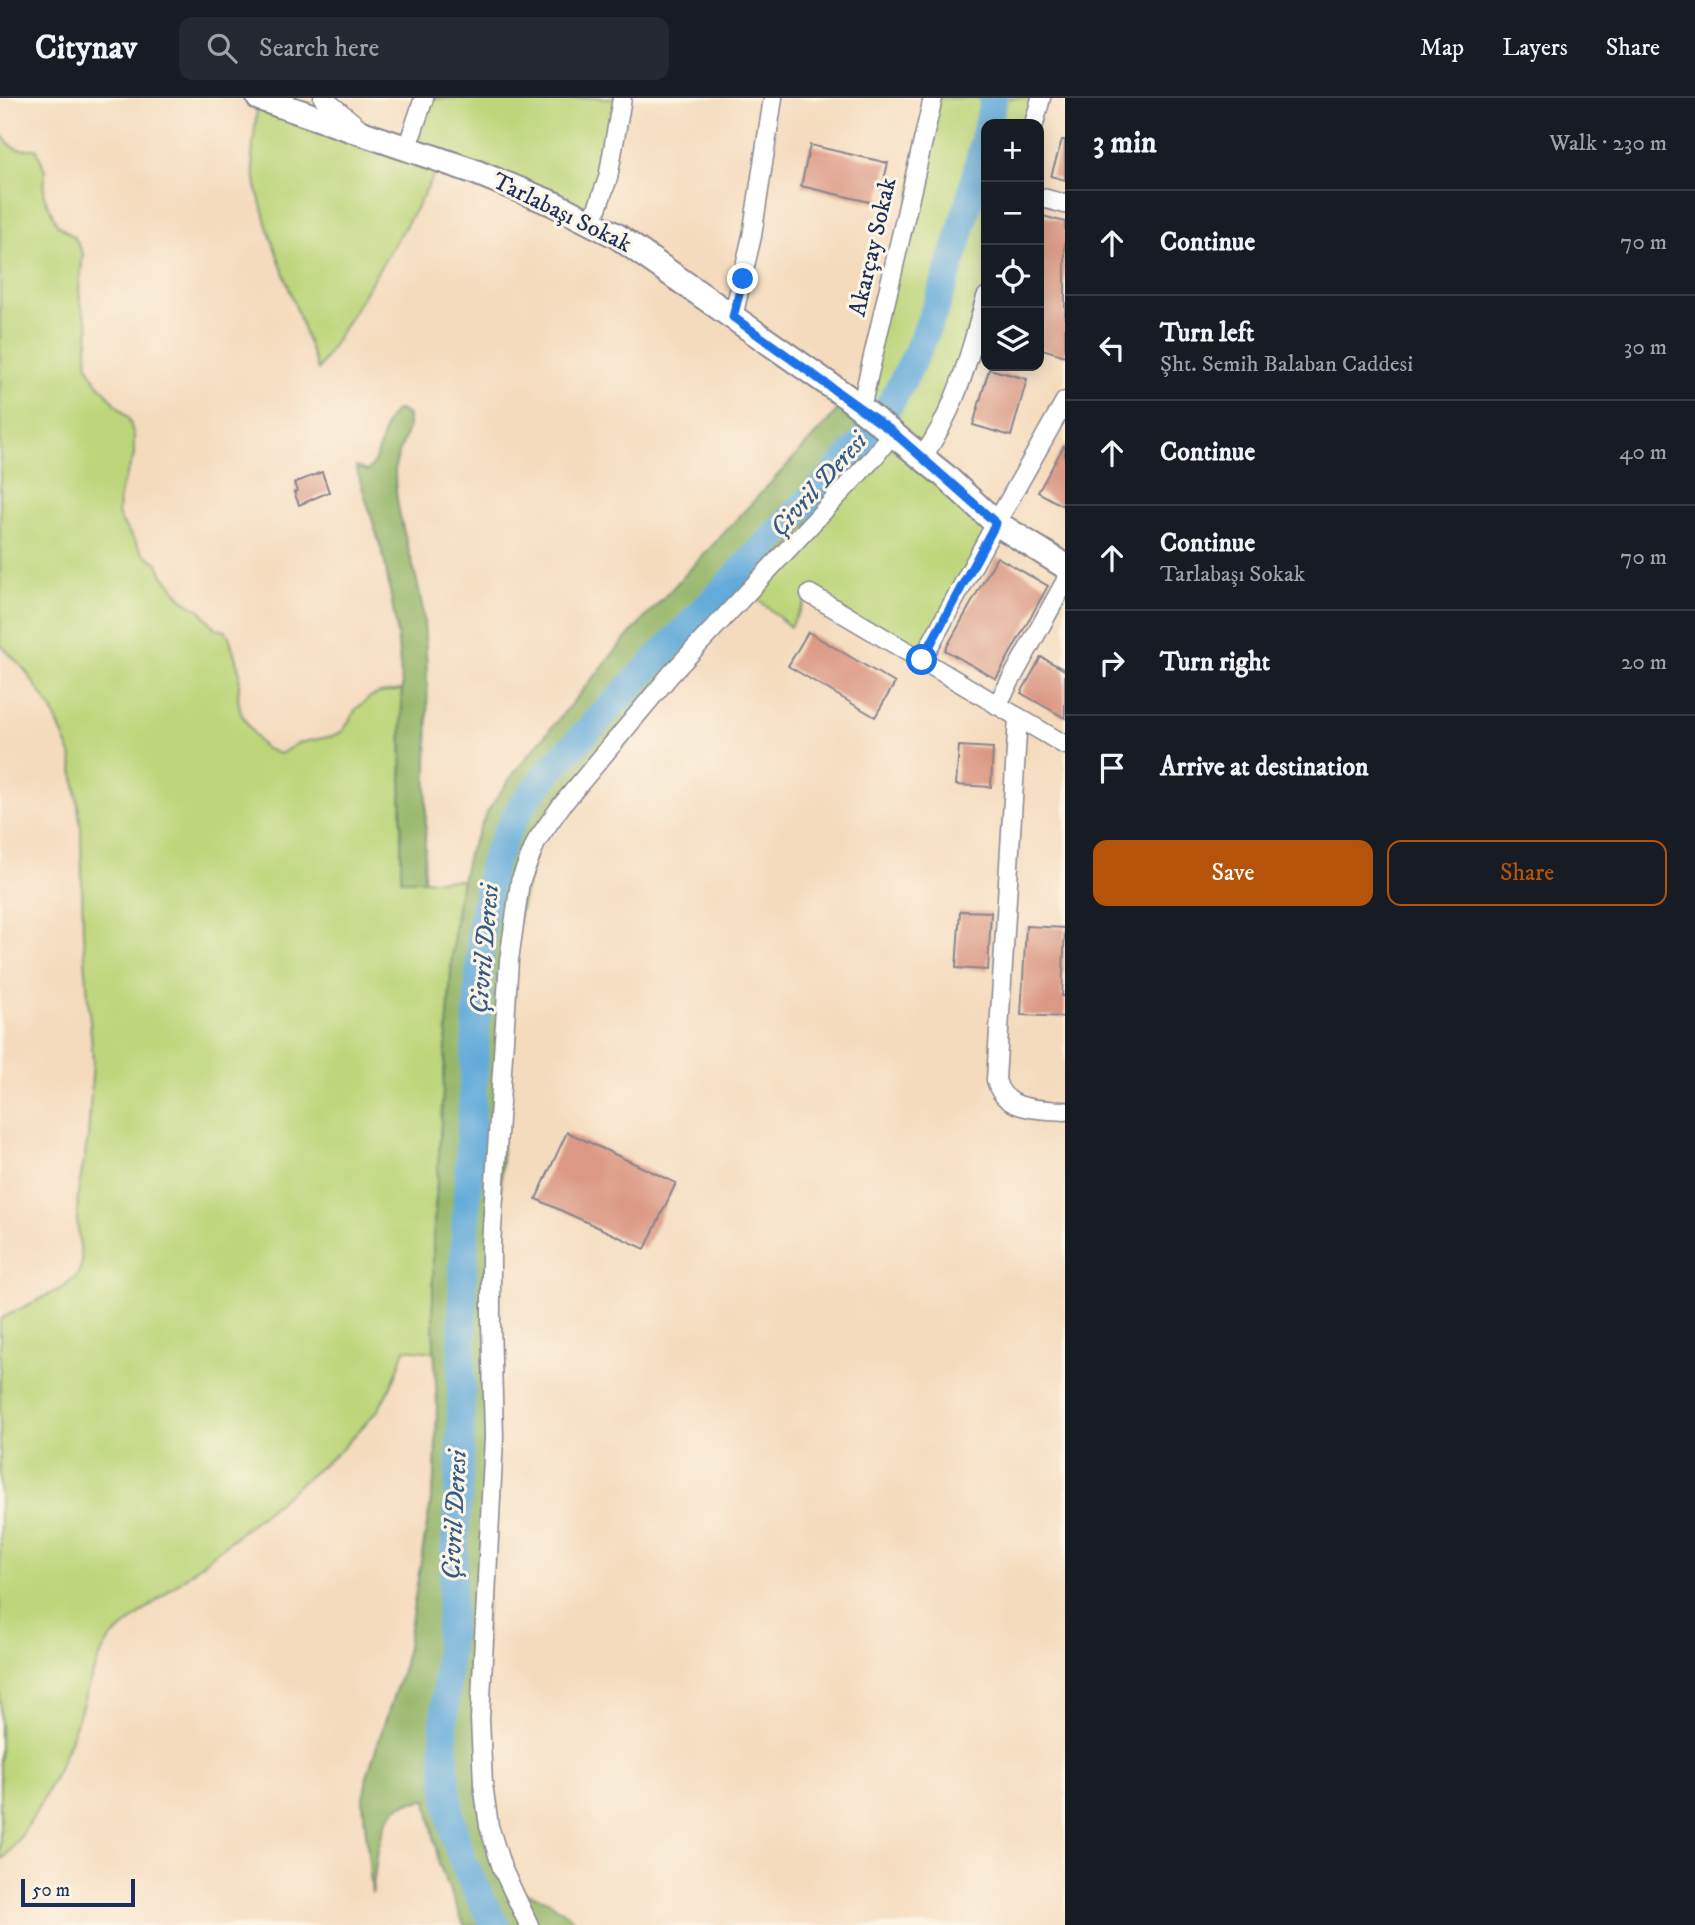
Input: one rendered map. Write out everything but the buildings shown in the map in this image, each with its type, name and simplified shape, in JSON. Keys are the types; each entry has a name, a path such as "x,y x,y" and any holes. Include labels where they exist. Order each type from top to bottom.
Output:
{"street":[{"name":"Tarlabaşı Sokak","path":"259,98 485,175 554,204 617,236 865,410 999,517"},
{"path":"323,98 365,133"},
{"path":"407,148 424,98"},
{"path":"592,223 608,178 621,98"},
{"path":"733,317 752,236 773,98"},
{"name":"Akarçay Sokak","path":"865,410 933,98"},
{"path":"1035,119 1041,98"},
{"path":"1044,198 1065,204"},
{"path":"922,457 940,432 954,400 983,308"},
{"path":"922,660 1065,401"},
{"path":"529,1925 502,1868 489,1826 483,1784 480,1719 495,1437 491,1245 509,960 520,882 537,840 561,806 671,674 875,456 891,430"},
{"path":"999,517 1065,550"},
{"path":"999,517 1065,566"},
{"path":"997,705 1065,582"},
{"path":"810,594 1065,745"},
{"path":"1018,717 996,1080 1001,1094 1016,1105 1065,1111"}],"green space":[{"path":"258,98 406,148 424,98 622,98 592,223 442,160 418,205 318,370 267,226 256,186 252,157"},
{"path":"933,98 1041,98 1035,119 981,119 981,310 923,457 996,523 922,660 810,595 790,627 749,591 861,408"},
{"path":"0,134 16,148 37,150 45,171 44,196 57,224 75,238 83,254 79,290 89,327 88,367 96,381 129,419 134,436 134,456 119,501 118,513 121,521 143,553 158,563 163,576 181,598 201,611 215,628 226,631 240,673 238,699 241,713 266,749 280,754 298,743 333,736 343,731 356,709 370,697 402,690 401,880 462,880 455,919 433,1242 434,1352 405,1349 395,1378 378,1410 341,1450 110,1639 94,1670 70,1741 54,1778 34,1815 0,1862 0,1319 64,1287 77,1276 82,1263 77,1220 78,1193 88,1138 93,1061 83,933 81,828 71,754 52,710 25,670 0,644"},
{"path":"847,397 893,432 671,674 537,840 509,960 481,1753 513,1893 541,1898 580,1925 464,1925 439,1864 427,1800 400,1806 386,1822 379,1846 372,1894 363,1803 367,1776 404,1664 435,1476 437,1405 433,1242 452,956 458,899 468,854 487,812 516,770 628,636 830,419"},
{"path":"399,410 407,414 408,427 396,463 396,489 422,603 426,654 424,880 401,880 402,685 396,625 384,558 356,467 367,471 373,465 388,420"}],"waterway":[{"name":"Çivril Deresi","path":"989,119 994,98"},
{"name":"Çivril Deresi","path":"495,1925 458,1848 449,1808 444,1752 460,1458 463,1272 482,921 494,860 522,805 550,770 827,481 884,413 908,370 937,304 960,235 981,151"}],"route":[{"path":"743,279 733,317 893,432 946,476 996,523 922,660"}]}
